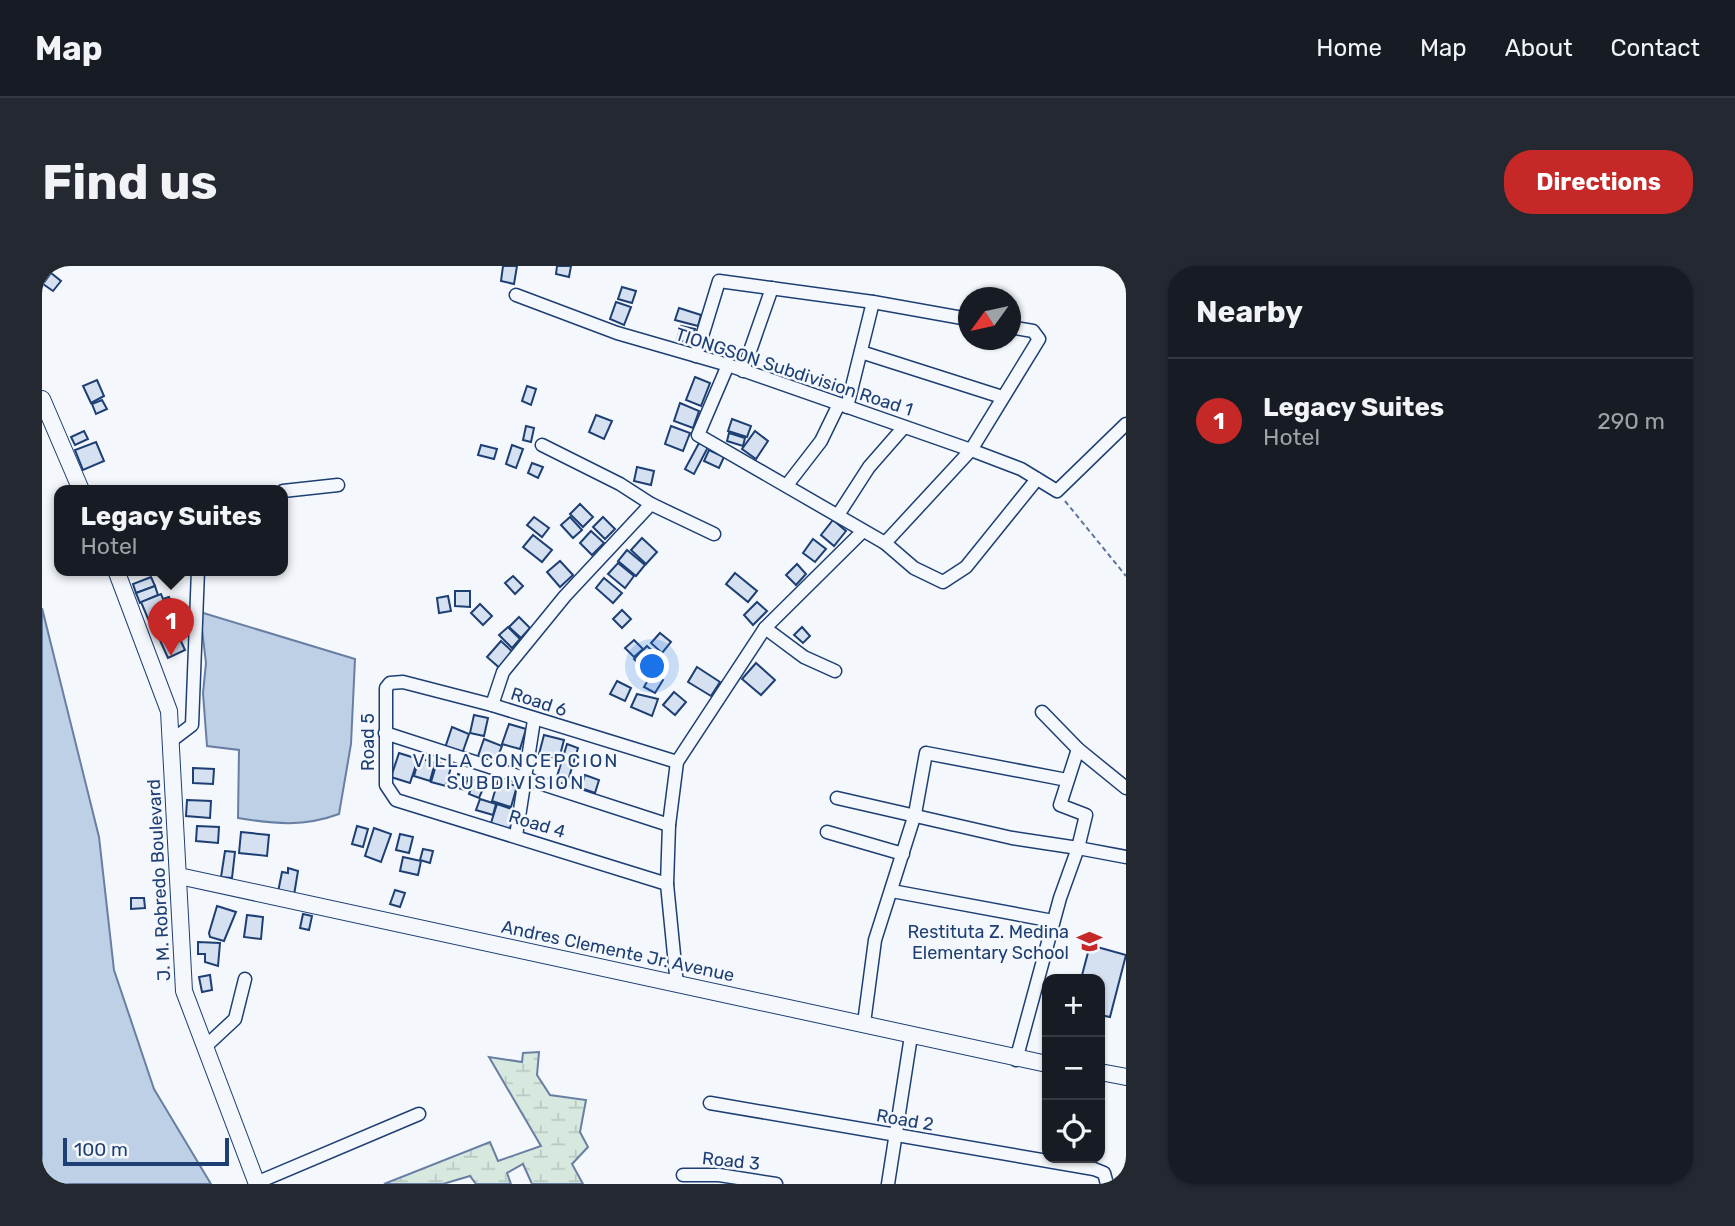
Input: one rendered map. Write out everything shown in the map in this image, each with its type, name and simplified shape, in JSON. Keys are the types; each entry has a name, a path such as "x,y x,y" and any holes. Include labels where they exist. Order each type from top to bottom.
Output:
{"main road":[{"path":"42,398 79,485"},
{"name":"J. M. Robredo Boulevard","path":"118,576 169,711 184,991 257,1184"},
{"name":"Andres Clemente Jr. Avenue","path":"179,876 864,1023 911,1037 1042,1063"},
{"path":"1105,1073 1126,1077"}],"street":[{"path":"696,356 719,281 873,302 958,317"},
{"path":"743,371 772,288"},
{"name":"TIONGSON Subdivision Road 1","path":"516,295 617,333 728,365 971,450 1037,479 1057,491"},
{"path":"787,485 821,441 843,406 861,352 873,302"},
{"path":"885,543 971,450 1039,340 1033,331 1021,329"},
{"path":"861,352 1002,397"},
{"path":"728,365 698,435 885,543 914,568 943,582 966,567 1037,479"},
{"path":"1057,491 1126,424"},
{"path":"838,515 869,467 904,427"},
{"path":"542,445 714,534"},
{"path":"288,490 338,485"},
{"path":"492,705 503,672 565,596 651,503"},
{"path":"677,985 667,884 669,825 677,762 765,628 863,531"},
{"path":"171,741 192,725 198,576"},
{"path":"765,628 804,657 835,671"},
{"name":"Road 6","path":"390,683 403,682 492,705 677,762"},
{"name":"Road 5","path":"390,683 386,688 386,785 396,800"},
{"path":"1042,712 1078,749 1126,788"},
{"path":"516,836 534,720"},
{"path":"385,733 669,825"},
{"path":"1016,1059 1086,816 1060,805 1078,749"},
{"path":"864,1023 875,940 915,814 926,753 1067,780"},
{"path":"837,798 1012,838 1126,857"},
{"name":"Road 4","path":"396,800 667,884"},
{"path":"827,832 903,854"},
{"path":"892,891 1054,921"},
{"path":"206,1046 235,1019 246,979"},
{"path":"888,1184 911,1037"},
{"name":"Road 2","path":"710,1103 1094,1169 1104,1173 1107,1184"},
{"path":"257,1184 419,1114"},
{"name":"Road 3","path":"683,1175 719,1175 776,1184"}],"path":[{"path":"1057,491 1126,576"}],"green space":[{"path":"539,1052 537,1075 550,1095 586,1100 580,1132 588,1147 572,1164 583,1184 532,1184 523,1164 507,1173 511,1184 476,1184 470,1176 443,1184 384,1184 490,1142 498,1161 541,1146 489,1057 522,1062 523,1053"}],"water":[{"path":"42,608 99,837 114,970 154,1089 211,1184 42,1184"},
{"path":"200,612 355,659 351,744 339,814 314,821 289,823 238,818 239,750 207,746 203,693 206,663"}],"building":[{"path":"503,266 517,266 514,284 501,281"},
{"path":"557,266 571,266 569,277 556,274"},
{"path":"51,273 61,281 53,291 43,284"},
{"path":"622,287 636,291 632,303 618,299"},
{"path":"616,302 631,307 624,325 610,319"},
{"path":"679,308 701,315 698,326 675,320"},
{"path":"681,326 695,329 692,343 677,340"},
{"path":"695,377 710,383 701,406 686,400"},
{"path":"97,380 104,396 91,403 83,386"},
{"path":"527,386 536,389 531,405 522,401"},
{"path":"102,400 107,409 96,414 92,404"},
{"path":"680,403 699,411 693,428 674,421"},
{"path":"596,415 612,421 604,439 589,432"},
{"path":"732,419 751,426 747,437 728,431"},
{"path":"526,426 534,428 531,442 523,440"},
{"path":"671,426 690,433 683,451 665,444"},
{"path":"84,431 88,439 75,445 71,437"},
{"path":"755,431 768,441 756,459 742,449"},
{"path":"729,433 745,438 743,446 727,441"},
{"path":"96,442 104,461 83,470 75,450"},
{"path":"699,443 708,447 694,474 685,469"},
{"path":"481,445 497,449 494,459 478,455"},
{"path":"512,445 523,449 516,468 506,464"},
{"path":"709,450 724,457 719,468 704,461"},
{"path":"532,463 543,467 538,478 528,473"},
{"path":"637,467 654,471 651,485 634,481"},
{"path":"580,504 593,517 583,527 570,514"},
{"path":"534,517 549,528 542,537 527,525"},
{"path":"570,517 582,530 573,538 561,525"},
{"path":"603,517 615,529 605,539 593,527"},
{"path":"833,520 846,531 834,546 821,535"},
{"path":"591,531 604,543 592,555 580,543"},
{"path":"533,535 552,550 542,562 523,547"},
{"path":"642,538 657,552 646,564 631,550"},
{"path":"813,539 826,549 815,562 803,553"},
{"path":"627,550 645,565 636,576 618,561"},
{"path":"560,561 573,575 560,587 547,572"},
{"path":"618,563 634,576 625,588 608,574"},
{"path":"797,564 806,574 796,585 786,575"},
{"path":"735,573 757,591 748,602 726,584"},
{"path":"513,576 523,586 515,594 505,583"},
{"path":"151,577 155,586 136,593 133,584"},
{"path":"604,578 622,593 613,603 596,588"},
{"path":"155,586 158,595 140,603 136,593"},
{"path":"455,591 470,591 470,607 455,606"},
{"path":"161,594 163,599 169,597 175,611 149,621 141,602"},
{"path":"448,596 451,611 439,613 437,598"},
{"path":"757,602 767,611 753,625 744,615"},
{"path":"480,604 492,616 483,625 471,613"},
{"path":"622,610 631,619 622,628 613,619"},
{"path":"170,617 185,650 168,658 153,625"},
{"path":"519,617 530,628 521,638 509,627"},
{"path":"508,627 520,639 512,648 499,635"},
{"path":"802,627 810,636 803,643 794,635"},
{"path":"660,633 671,642 662,653 651,643"},
{"path":"634,640 643,649 634,657 625,648"},
{"path":"501,641 516,655 502,670 487,657"},
{"path":"647,646 659,657 646,671 634,659"},
{"path":"756,663 775,680 761,695 742,679"},
{"path":"697,667 720,682 711,696 688,682"},
{"path":"652,673 663,680 655,693 644,687"},
{"path":"617,681 631,688 625,701 610,694"},
{"path":"674,692 686,702 675,715 663,705"},
{"path":"637,694 658,699 652,716 631,707"},
{"path":"474,715 488,718 484,736 470,733"},
{"path":"509,724 526,729 520,749 502,744"},
{"path":"452,727 469,734 462,754 445,748"},
{"path":"544,735 564,740 559,759 539,754"},
{"path":"484,739 502,746 494,766 477,759"},
{"path":"567,744 578,748 566,787 555,783"},
{"path":"399,753 418,759 410,783 391,777"},
{"path":"419,758 435,763 430,781 414,776"},
{"path":"437,762 451,767 446,786 431,782"},
{"path":"193,768 214,769 213,784 193,783"},
{"path":"458,774 468,778 464,790 453,786"},
{"path":"585,775 599,780 595,793 581,788"},
{"path":"474,780 485,784 479,798 469,794"},
{"path":"498,781 517,786 511,807 492,801"},
{"path":"480,799 496,804 493,815 476,810"},
{"path":"187,800 211,801 210,818 186,816"},
{"path":"497,804 515,810 509,832 490,826"},
{"path":"197,826 219,827 218,843 196,841"},
{"path":"357,826 368,829 363,847 352,844"},
{"path":"374,828 391,834 381,862 365,856"},
{"path":"241,832 269,835 267,856 239,853"},
{"path":"400,834 413,837 409,853 396,850"},
{"path":"423,849 433,851 430,863 420,860"},
{"path":"225,851 235,852 232,878 221,877"},
{"path":"403,857 421,861 418,875 400,871"},
{"path":"288,868 298,871 294,895 278,892 282,872 288,873"},
{"path":"395,890 405,893 400,907 390,904"},
{"path":"131,898 144,898 145,908 131,909"},
{"path":"217,906 236,912 224,941 210,937 209,933"},
{"path":"303,914 312,916 309,930 300,928"},
{"path":"247,915 263,917 261,939 244,937"},
{"path":"198,942 220,943 218,966 205,962 205,954 198,954"},
{"path":"1090,945 1126,955 1110,1017 1105,1016 1105,974 1082,974"},
{"path":"210,975 212,990 202,992 199,977"}],"place":[{"name":"Legacy Suites","path":"171,656"},
{"name":"Restituta Z. Medina Elementary School","path":"1089,942"}],"district":[{"name":"VILLA CONCEPCION SUBDIVISION","path":"516,771"}]}
